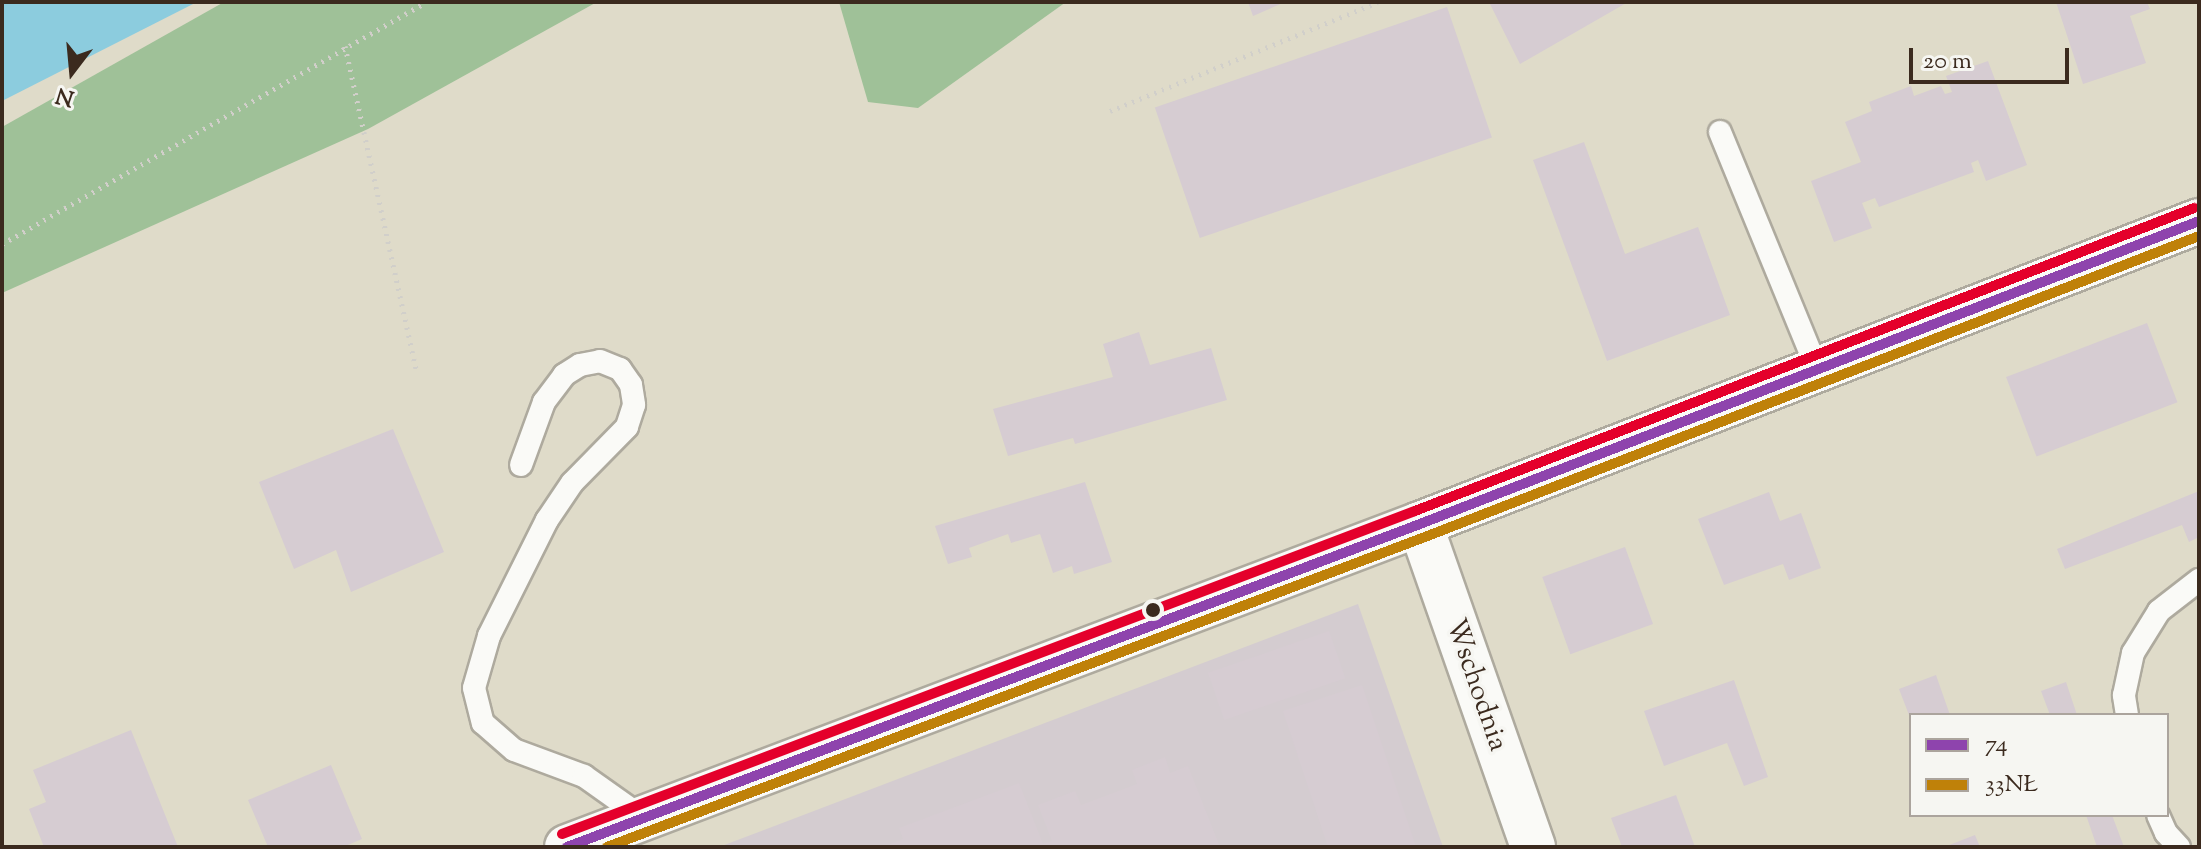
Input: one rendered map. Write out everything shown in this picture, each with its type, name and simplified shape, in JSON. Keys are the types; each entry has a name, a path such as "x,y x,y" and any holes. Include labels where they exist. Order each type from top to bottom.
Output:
{"street":[{"path":"567,847 1420,524 2199,221"},
{"name":"Wschodnia","path":"1420,524 1533,847"}],"lane":[{"path":"1720,132 1817,369"},
{"path":"521,465 544,402 564,375 580,365 600,361 620,369 631,385 634,405 627,427 572,483 547,520 489,636 474,688 483,723 514,750 584,776 643,818"},
{"path":"2127,713 2124,695 2133,653 2159,611 2199,580"},
{"path":"2159,817 2166,833 2179,847"}],"path":[{"path":"2,244 426,2"},
{"path":"1110,111 1378,2"},
{"path":"345,46 416,370"}],"shaded area":[{"path":"1358,604 1443,847 719,847"}],"green space":[{"path":"224,2 597,2 368,129 2,293 2,127"},
{"path":"839,2 1066,2 918,108 868,102"}],"water":[{"path":"2,2 197,2 2,101"}],"building":[{"path":"1248,2 1285,2 1253,16"},
{"path":"1489,2 1628,2 1520,64"},
{"path":"2056,2 2147,2 2150,9 2130,16 2146,63 2083,84"},
{"path":"1447,7 1492,137 1200,238 1155,108"},
{"path":"1988,61 2027,165 1986,181 1978,160 1971,163 1974,172 1879,207 1875,198 1862,203 1872,228 1834,242 1811,181 1861,162 1845,122 1872,111 1869,102 1911,86 1914,96 1941,86 1945,94 1952,92 1946,76"},
{"path":"1584,142 1625,254 1698,227 1730,315 1607,361 1533,160"},
{"path":"2147,323 2177,402 2036,456 2006,377"},
{"path":"1139,332 1150,365 1211,348 1227,400 1075,444 1073,438 1008,456 993,409 1113,377 1103,344"},
{"path":"393,429 444,552 351,592 336,550 294,569 259,482"},
{"path":"1085,482 1112,562 1074,574 1072,566 1053,573 1040,534 1011,543 1008,534 969,548 972,557 948,564 935,526"},
{"path":"2199,491 2199,537 2189,542 2182,525 2065,569 2057,549"},
{"path":"1769,492 1780,521 1801,513 1821,568 1789,580 1783,564 1724,585 1698,519"},
{"path":"1625,547 1653,624 1570,654 1542,577"},
{"path":"1329,631 1345,678 1224,720 1208,673"},
{"path":"1936,675 1949,713 1909,715 1899,689"},
{"path":"1734,680 1768,777 1744,786 1727,743 1664,766 1644,711"},
{"path":"2066,682 2076,713 2049,713 2041,691"},
{"path":"1362,685 1416,847 1328,847 1283,711"},
{"path":"131,730 178,847 44,847 29,809 46,802 33,770"},
{"path":"1165,757 1170,773 1188,766 1220,847 883,847 903,839 899,828 1019,783 1043,844 1052,841 1038,805 1075,791 1081,805 1137,784 1132,770"},
{"path":"331,765 362,839 343,847 268,847 248,800"},
{"path":"1676,795 1695,847 1622,847 1611,818"},
{"path":"2087,817 2113,817 2124,847 2097,847"},
{"path":"1975,835 1980,847 1944,847"}],"transit line":[{"path":"562,834 1415,511 2194,208"},
{"name":"74","path":"567,847 1420,524 2199,221"},
{"name":"33NŁ","path":"607,847 1425,537 2199,236"}]}
